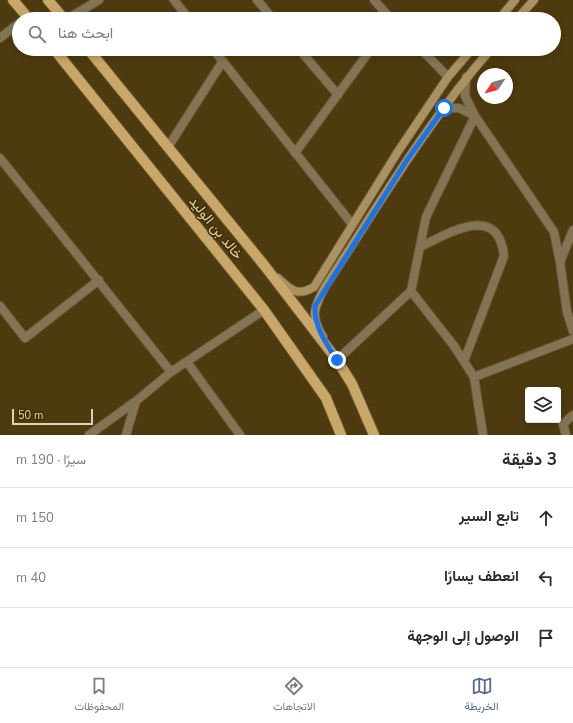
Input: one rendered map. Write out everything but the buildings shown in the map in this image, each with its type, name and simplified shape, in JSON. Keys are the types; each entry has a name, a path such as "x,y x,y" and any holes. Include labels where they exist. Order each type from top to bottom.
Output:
{"main road":[{"path":"13,0 21,12"},
{"path":"48,0 59,12"},
{"path":"505,12 516,0"},
{"path":"523,12 534,0"},
{"name":"خالد بن الوليد","path":"60,56 264,310 326,398 341,435"},
{"name":"خالد بن الوليد","path":"94,56 264,265 337,360 352,384 374,435"},
{"path":"264,265 295,292 305,293 314,288 352,224 448,77 466,56"},
{"path":"337,360 318,330 314,316 315,306 386,193 466,77 485,56"}],"street":[{"path":"78,12 99,0"},
{"path":"174,0 183,12"},
{"path":"374,0 385,12"},
{"path":"259,1 268,12"},
{"path":"0,38 12,29"},
{"path":"218,56 352,224"},
{"path":"305,56 338,95"},
{"path":"295,154 366,56"},
{"path":"428,56 448,77"},
{"path":"168,147 222,61"},
{"path":"466,77 465,96 475,116 554,232 567,312 572,327"},
{"path":"444,108 459,108 475,116"},
{"path":"337,360 411,291 426,217 475,116"},
{"path":"0,158 3,169 99,280 171,372"},
{"path":"420,247 462,227 478,224 492,229 502,242 504,256 464,361"},
{"path":"560,262 573,230"},
{"path":"0,306 26,338 99,280"},
{"path":"411,291 464,361 474,377 483,435"},
{"path":"89,435 136,401 171,372 264,310"},
{"path":"474,377 573,339"},
{"path":"187,362 240,435"},
{"path":"126,435 136,401"},
{"path":"566,435 563,424 573,415"}],"route":[{"path":"337,360 318,330 314,316 315,306 407,160 444,108"}]}
